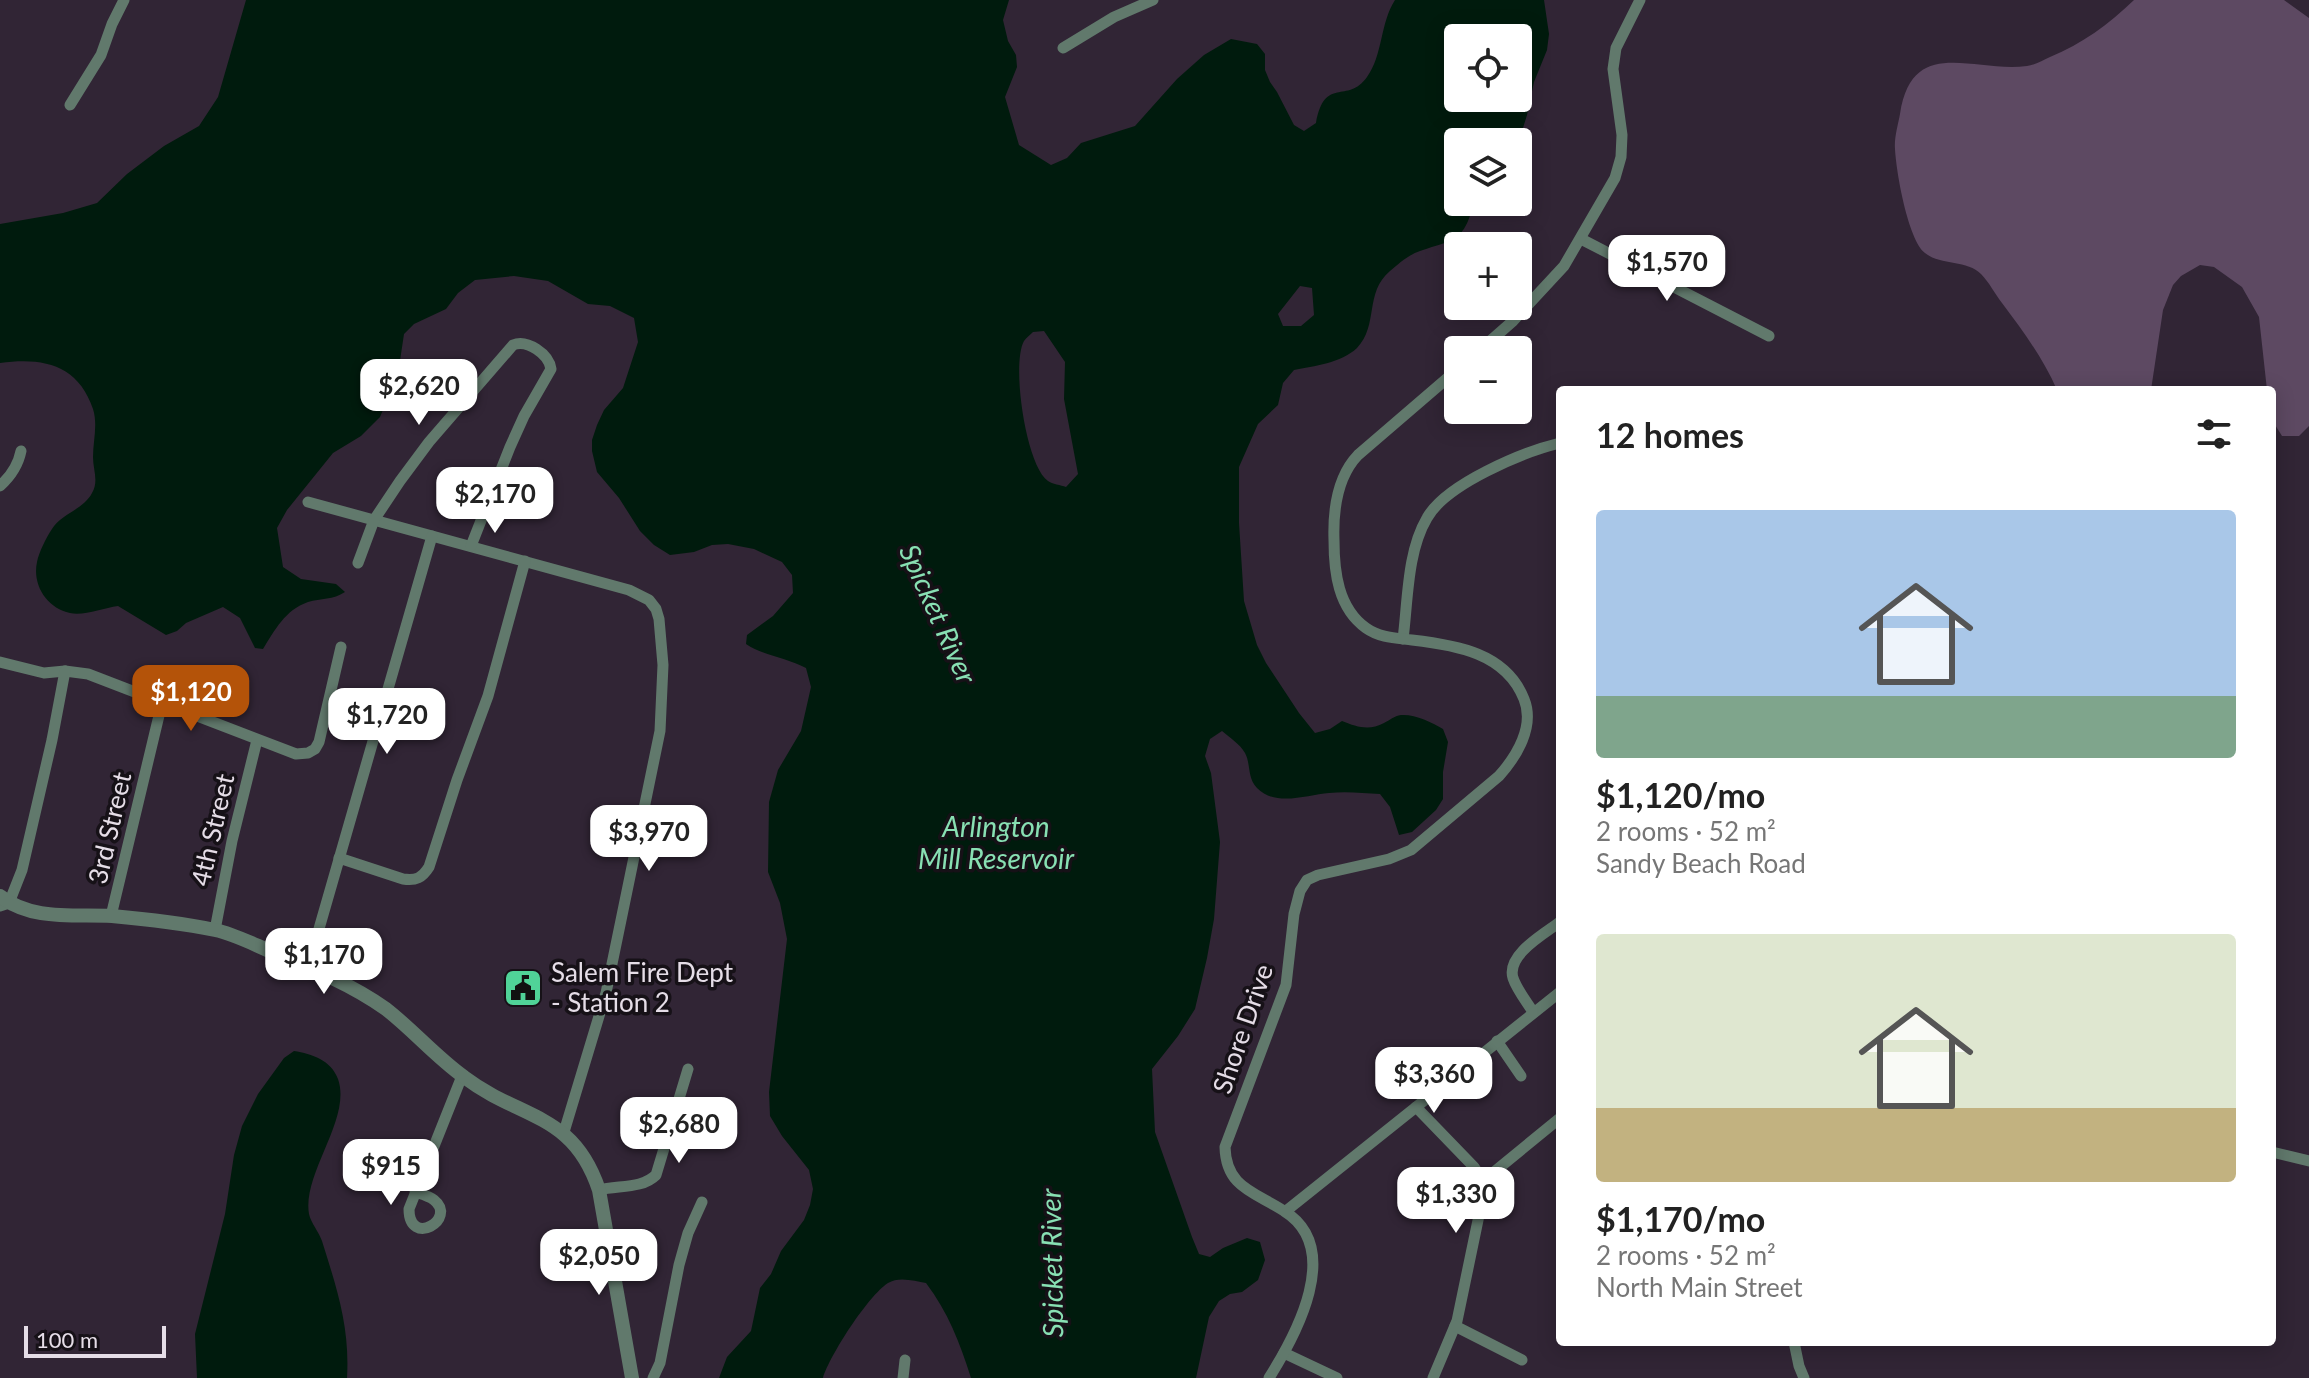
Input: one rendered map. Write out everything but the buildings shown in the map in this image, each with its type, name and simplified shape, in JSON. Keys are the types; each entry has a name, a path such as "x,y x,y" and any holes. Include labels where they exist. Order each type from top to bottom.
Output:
{"street":[{"path":"70,105 101,55 124,0"},
{"path":"1063,48 1114,17 1153,0"},
{"path":"1496,336 1564,266 1615,178 1621,157 1622,135 1613,69 1616,48 1640,0"},
{"path":"1581,239 1769,336"},
{"path":"358,563 374,520 429,442 513,345 524,343 547,358 551,369 524,416 471,546"},
{"name":"Shore Drive","path":"1269,1378 1298,1326 1309,1294 1314,1261 1310,1240 1299,1222 1286,1211 1251,1193 1234,1178 1228,1168 1225,1147 1286,985 1294,914 1300,891 1307,880 1318,875 1389,859 1411,850 1499,776 1519,747 1527,724 1528,712 1523,697 1513,680 1496,664 1463,647 1385,637 1370,631 1346,605 1337,580 1333,533 1339,491 1346,471 1358,455 1444,381"},
{"path":"1403,639 1413,562 1422,529 1433,509 1483,474 1556,444"},
{"path":"0,486 19,462 21,451"},
{"path":"308,502 629,590 649,600 656,609 663,665 660,731 606,993 564,1132"},
{"path":"308,967 432,536"},
{"path":"339,858 414,881 423,876 429,867 488,696 525,561"},
{"path":"0,663 44,673 65,671 88,674 296,754 315,749 324,727 341,647"},
{"path":"65,671 22,870 3,902 37,913 111,916 215,930 308,967 355,989 384,1008 462,1076 485,1091 564,1132 590,1164 599,1190 632,1378"},
{"name":"3rd Street","path":"111,916 162,703"},
{"name":"4th Street","path":"215,930 232,841 257,740"},
{"path":"1533,1012 1515,984 1512,966 1519,954 1556,925"},
{"path":"1286,1211 1556,995"},
{"path":"1497,1041 1521,1076"},
{"path":"599,1190 649,1182 656,1175 688,1069"},
{"path":"415,1192 462,1076"},
{"path":"1416,1107 1474,1167 1483,1181 1482,1201 1455,1326 1433,1378"},
{"path":"1483,1181 1556,1121"},
{"path":"2276,1153 2309,1161"},
{"path":"653,1378 660,1363 679,1265 688,1233 702,1202"},
{"path":"1455,1326 1522,1360"},
{"path":"1795,1346 1804,1378"},
{"path":"1284,1353 1337,1378"},
{"path":"903,1378 905,1360"}],"shaded area":[{"path":"2134,0 2284,0 2309,18 2309,426 2299,436 2282,436 2276,426 2276,386 2267,386 2259,317 2242,287 2214,267 2200,265 2181,276 2173,285 2163,310 2152,386 2055,386 2032,345 1981,274 1969,266 1931,257 1919,246 1913,234 1900,188 1895,145 1907,90 1917,74 1931,66 1948,63 2007,67 2033,65 2084,40"}],"water":[{"name":"Arlington Mill Reservoir","path":"246,0 1009,0 1003,20 1008,41 1016,55 1017,67 1005,97 1019,145 1051,165 1067,158 1081,143 1135,126 1177,79 1204,55 1231,39 1257,44 1265,54 1265,70 1270,82 1294,125 1304,131 1316,123 1325,100 1352,89 1367,77 1395,0 1544,0 1549,34 1547,50 1532,91 1532,24 1444,24 1444,112 1528,112 1523,128 1444,128 1444,216 1470,216 1462,232 1444,232 1444,243 1412,254 1393,268 1377,289 1364,339 1351,353 1294,370 1283,383 1278,405 1258,424 1239,467 1244,601 1257,645 1299,713 1315,733 1330,729 1342,721 1368,727 1399,716 1412,716 1443,729 1448,742 1443,799 1436,810 1412,832 1399,835 1390,807 1380,794 1342,792 1273,797 1264,794 1254,784 1247,757 1237,744 1222,731 1210,739 1205,756 1211,773 1220,842 1214,919 1195,1009 1152,1069 1155,1132 1199,1254 1210,1257 1247,1238 1260,1242 1265,1260 1258,1280 1242,1292 1230,1294 1219,1301 1209,1317 1196,1378 971,1378 953,1328 934,1294 926,1283 902,1279 888,1283 870,1300 841,1341 823,1378 719,1378 727,1357 751,1331 760,1288 771,1274 781,1251 804,1220 813,1189 809,1170 770,1116 769,1092 787,939 780,903 768,872 769,802 778,770 801,731 811,687 806,668 746,644 747,635 773,616 793,593 792,575 782,562 754,549 728,544 670,555 640,531 619,498 597,472 592,440 604,410 623,388 638,342 634,318 610,306 588,304 548,281 514,276 475,280 458,293 446,309 414,324 404,334 398,374 380,417 361,436 333,453 287,510 277,528 283,567 301,579 336,584 345,592 308,602 293,610 281,621 263,649 255,648 240,618 223,607 166,635 118,606 75,614 48,601 37,579 38,558 56,524 84,503 94,489 94,415 86,394 68,373 44,363 0,363 0,224 63,213 97,203 127,174 164,146 199,126 218,97","holes":["1300,286 1312,288 1314,315 1301,326 1283,326 1278,314","1044,331 1065,362 1064,399 1078,474 1066,487 1050,482 1040,472 1023,414 1020,353 1024,341 1033,332"]},
{"path":"294,1051 320,1059 331,1067 338,1079 338,1111 313,1181 309,1214 322,1241 341,1308 347,1378 197,1378 195,1334 225,1214 242,1126 258,1094 284,1058"}],"place":[{"name":"Salem Fire Dept - Station 2","path":"523,988"}],"water label":[{"name":"Spicket River","path":"938,614"},
{"name":"Spicket River","path":"1052,1263"}]}
